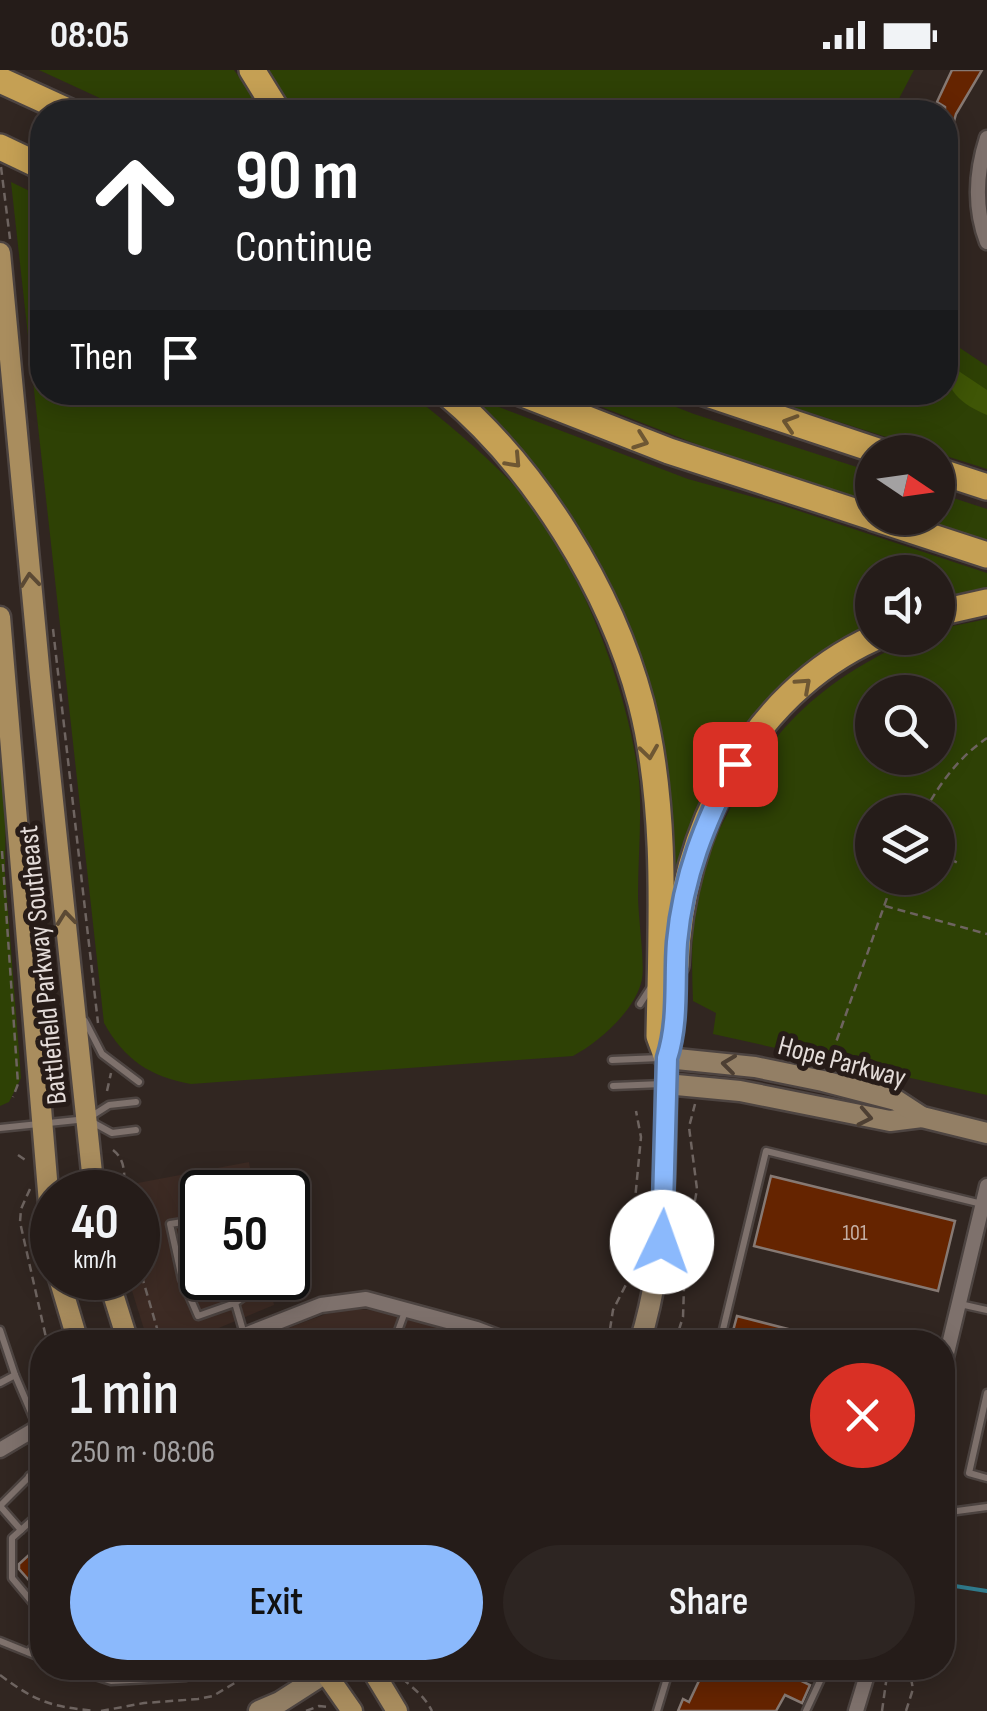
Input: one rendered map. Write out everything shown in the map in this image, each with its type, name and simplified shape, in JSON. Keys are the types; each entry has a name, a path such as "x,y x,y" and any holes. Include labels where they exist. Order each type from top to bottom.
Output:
{"highway":[{"path":"252,70 271,100"},
{"path":"0,80 44,100"},
{"path":"0,146 30,160"},
{"path":"458,405 529,478 556,516 594,586 641,703 661,867 660,1036 666,1071"},
{"path":"551,405 670,451 855,511"},
{"path":"740,405 855,444"},
{"path":"955,477 987,487"},
{"path":"928,535 987,555"},
{"path":"955,609 987,602"},
{"path":"666,1071 674,1036 681,904 706,819 735,764 770,716 810,678 855,650"}],"main road":[{"name":"Battlefield Parkway Southeast","path":"5,252 8,435 92,1170"},
{"name":"Battlefield Parkway Southeast","path":"0,617 45,1170"},
{"path":"66,1300 75,1330"},
{"path":"115,1300 124,1330"},
{"path":"334,1680 352,1711"},
{"path":"378,1680 396,1711"}],"street":[{"path":"987,138 978,172 987,242"},
{"name":"Hope Parkway","path":"666,1071 743,1066 822,1080 896,1100 922,1117"},
{"path":"643,1330 662,1242 666,1071"},
{"name":"Hope Parkway","path":"666,1071 740,1091 890,1122 922,1117"},
{"path":"922,1117 987,1133"},
{"path":"953,1330 987,1186"},
{"path":"257,1330 320,1305 366,1299 473,1330"},
{"path":"0,1450 30,1435"},
{"path":"259,1711 309,1680"},
{"path":"856,1711 866,1680"}],"lane":[{"path":"640,1004 660,962"},
{"path":"72,972 94,1043 111,1064 139,1082"},
{"name":"Hope Parkway","path":"612,1060 666,1071"},
{"name":"Hope Parkway","path":"614,1086 666,1071"},
{"path":"0,1128 87,1120 109,1105 136,1102"},
{"path":"87,1120 112,1133 136,1130"},
{"path":"723,1330 766,1152 983,1204"},
{"path":"180,1222 170,1224 180,1271"},
{"path":"191,1300 198,1316 240,1300"},
{"path":"235,1304 243,1330"},
{"path":"960,1304 987,1310"},
{"path":"398,1330 406,1308"},
{"path":"0,1330 30,1407"},
{"path":"0,1384 15,1375"},
{"path":"987,1392 969,1473 987,1478"},
{"path":"21,1530 0,1506 29,1476"},
{"path":"955,1511 987,1506"},
{"path":"30,1522 12,1538 12,1578 30,1600"},
{"path":"0,1641 28,1652"},
{"path":"657,1711 666,1680"},
{"path":"806,1711 820,1680"}],"path":[{"path":"2,180 5,252"},
{"path":"54,630 99,1028"},
{"path":"935,795 950,770 987,738"},
{"path":"2,850 18,1084 13,1097"},
{"path":"955,862 960,864"},
{"path":"822,1080 888,895"},
{"path":"884,906 987,934"},
{"path":"679,1330 683,1317 685,1258 697,1188 689,1127 696,1103"},
{"path":"610,1330 612,1310 635,1268 641,1228 635,1200 641,1137 636,1110"},
{"path":"113,1150 121,1156 124,1170"},
{"path":"18,1155 30,1166"},
{"path":"30,1184 20,1222 30,1266"},
{"path":"38,1300 44,1330"},
{"path":"149,1300 158,1330"},
{"path":"0,1675 36,1700 95,1711"},
{"path":"101,1711 214,1696 240,1680"},
{"path":"405,1680 422,1692 432,1711"},
{"path":"882,1711 886,1680"},
{"path":"906,1711 913,1689 911,1680"},
{"path":"306,1711 319,1706 335,1711"}],"shaded area":[{"path":"249,1162 250,1170 207,1170"},
{"path":"180,1175 180,1300 273,1300 274,1305 214,1330 144,1330 135,1300 160,1300 160,1179"},
{"path":"355,1309 381,1311 444,1330 283,1330 326,1314"}],"green space":[{"path":"39,70 234,70 255,100 104,100"},
{"path":"262,70 914,70 898,100 281,100"},
{"path":"11,182 30,191 30,354"},
{"path":"958,347 987,366 987,469 955,459 955,435 880,435 786,405 958,405"},
{"path":"958,371 987,390 987,415 958,397"},
{"path":"36,405 424,405 488,459 535,511 557,545 596,623 624,706 639,781 638,895 643,962 638,991 605,1034 573,1056 191,1084 163,1077 140,1064 120,1047 104,1023"},
{"path":"473,405 494,405 688,479 855,529 855,535 872,535 932,555 855,555 855,645 730,751 697,812 671,893 624,628 587,545 524,460"},
{"path":"597,405 671,405 855,466 855,498 719,453"},
{"path":"955,499 987,509 987,540 955,530"},
{"path":"955,562 987,573 987,594 955,601"},
{"path":"987,619 987,1095 713,1034 716,1013 693,1001 693,928 702,874 715,837 744,783 774,741 808,704 849,673 882,655 955,655 955,626"},
{"path":"0,713 6,780 5,873 21,1078 9,1102 0,1106"}],"building":[{"path":"952,70 982,70 958,111 958,100 938,100"},
{"path":"771,1176 955,1221 938,1291 754,1246"},
{"path":"737,1316 792,1330 733,1330"},
{"path":"30,1554 30,1581 19,1569"},
{"path":"699,1680 799,1680 810,1685 802,1703 785,1695 776,1711 678,1711 683,1699 689,1702"}],"waterway":[{"path":"955,1586 987,1591"}],"route":[{"path":"662,1242 667,1058 674,1036 681,904 706,819 735,764"}]}
